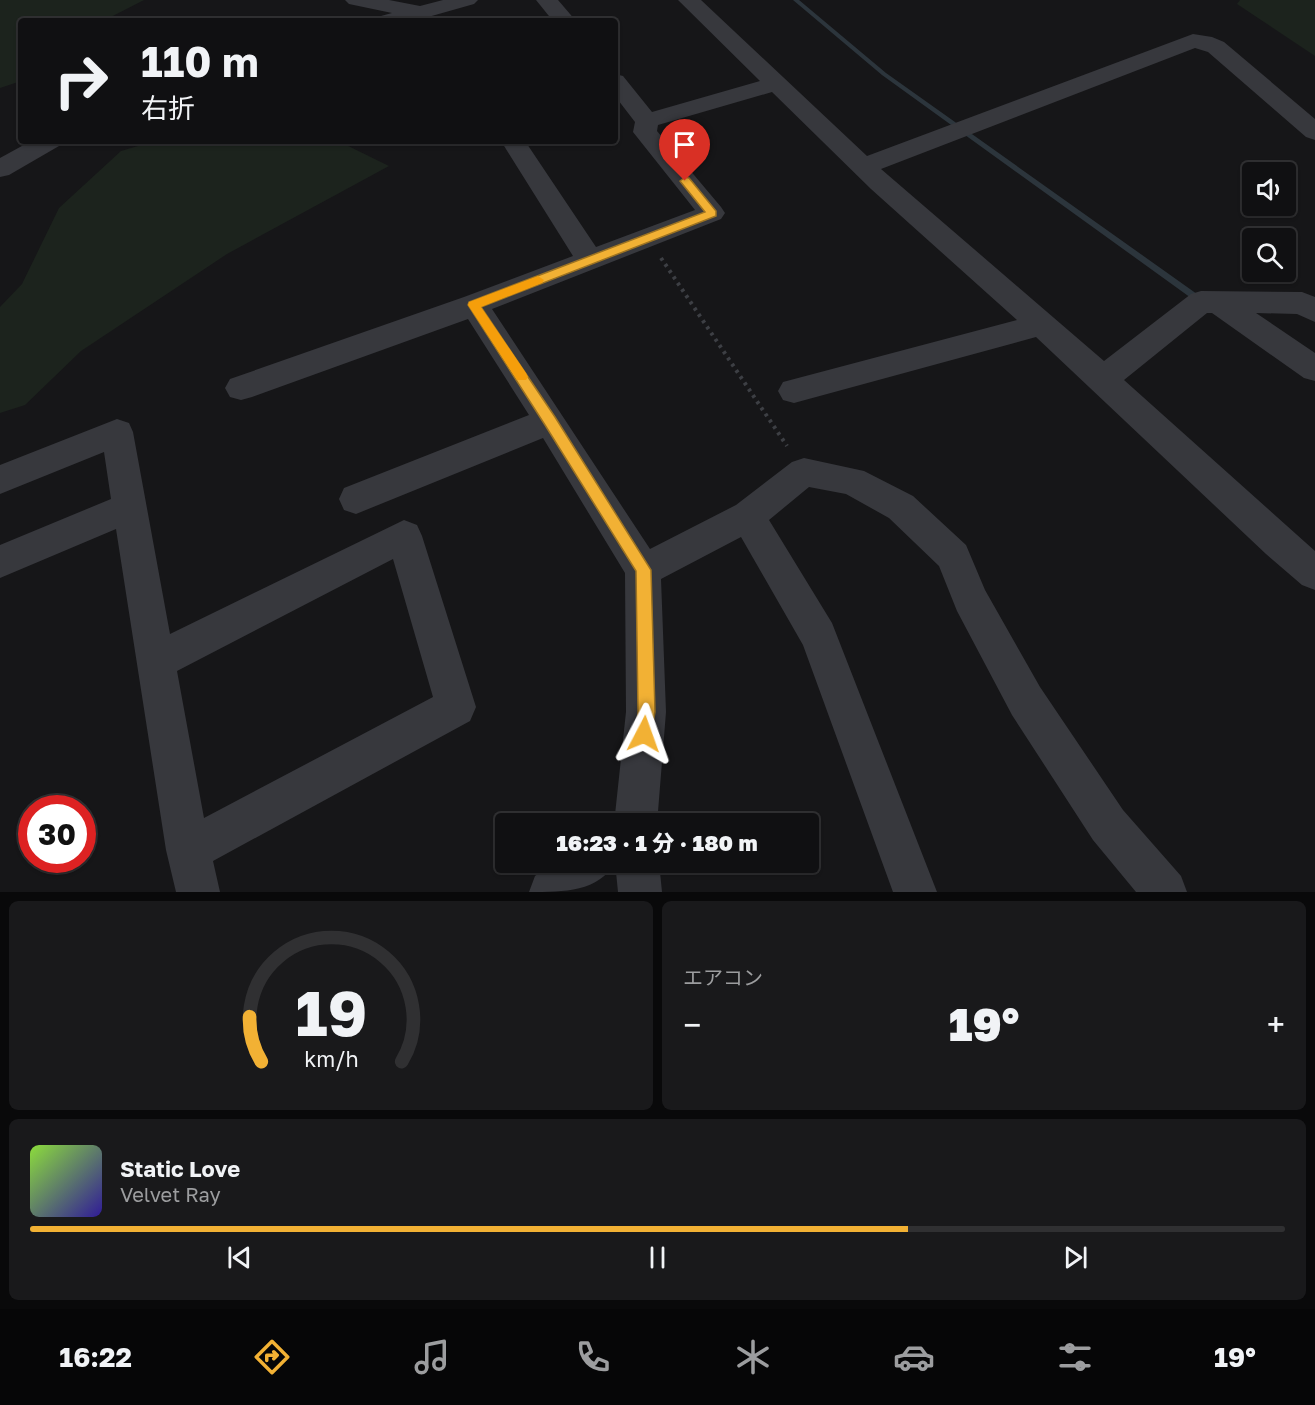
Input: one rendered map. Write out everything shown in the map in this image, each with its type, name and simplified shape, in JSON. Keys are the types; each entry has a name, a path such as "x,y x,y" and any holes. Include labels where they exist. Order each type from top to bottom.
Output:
{"street":[{"path":"356,0 428,15"},
{"path":"408,18 428,15 467,0"},
{"path":"547,0 562,18"},
{"path":"689,0 863,167 1103,379 1279,543 1315,573"},
{"path":"863,167 1193,41 1204,42 1216,47 1315,132"},
{"path":"647,121 775,84"},
{"path":"242,388 474,305 712,213 645,132 647,121 618,85"},
{"path":"0,169 45,144"},
{"path":"515,144 590,261"},
{"path":"1103,379 1201,302 1302,303 1315,311"},
{"path":"1218,302 1315,369"},
{"path":"474,305 643,570 646,712 636,813"},
{"path":"794,391 1040,325"},
{"path":"356,499 550,421"},
{"path":"0,480 117,432 188,850 198,892"},
{"path":"643,570 748,516 804,472 852,481 901,507 953,556 970,599 1026,701 1108,825 1165,892"},
{"path":"0,562 130,507"},
{"path":"748,516 819,636 915,892"},
{"path":"156,661 404,536 456,707 188,850"},
{"path":"551,892 578,873"},
{"path":"638,873 640,892"}],"path":[{"path":"647,238 804,472"}],"shaded area":[{"path":"0,0 144,0 109,18 18,18 18,82 0,88"},
{"path":"1240,0 1315,0 1315,56 1237,4"},
{"path":"145,144 344,144 389,166 227,254 81,351 25,405 0,413 0,307 22,284 59,208 121,151"}],"waterway":[{"path":"796,0 884,74 1201,301"}],"slow traffic":[{"path":"521,377 474,305 538,280"}],"route":[{"path":"644,734 646,712 643,570 474,305 712,213 685,181"}]}
